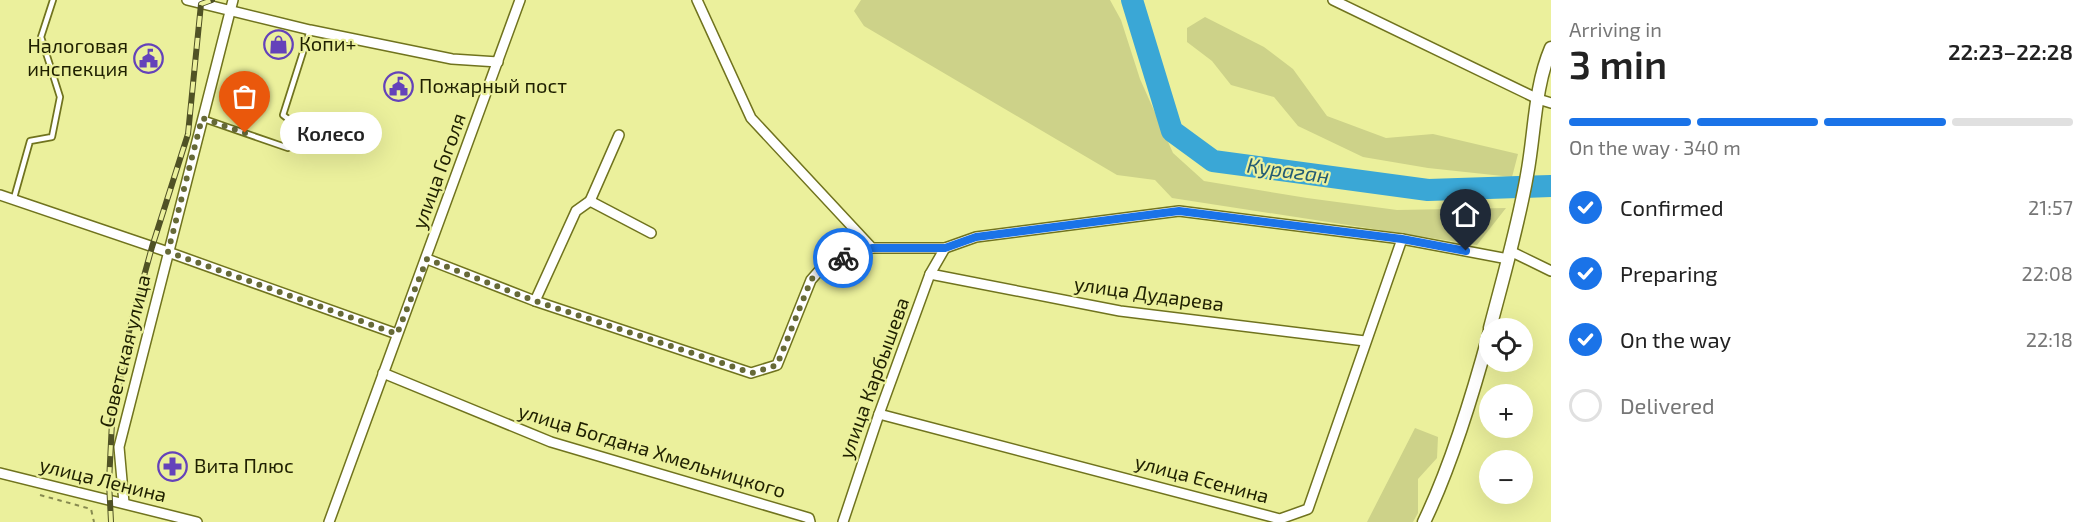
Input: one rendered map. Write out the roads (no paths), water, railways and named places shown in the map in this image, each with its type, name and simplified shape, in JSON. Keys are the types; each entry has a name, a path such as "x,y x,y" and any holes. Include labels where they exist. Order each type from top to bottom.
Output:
{"street":[{"path":"187,0 310,30 452,59 498,62"},
{"name":"Советская улица","path":"124,503 119,447 233,0"},
{"name":"улица Гоголя","path":"329,522 520,0"},
{"path":"697,0 751,118 872,248"},
{"path":"1333,0 1538,99 1551,103"},
{"path":"1493,318 1528,174 1538,99 1546,60 1551,48"},
{"path":"535,301 576,211 591,201 618,135"},
{"path":"0,195 397,334"},
{"path":"591,201 651,233"},
{"path":"427,259 535,301 752,373 777,365 811,280 825,264 872,248 945,248 976,237 1179,211 1509,255 1551,271"},
{"name":"улица Есенина","path":"879,414 1280,519 1308,509 1402,239"},
{"name":"улица Карбышева","path":"843,522 930,274 945,248"},
{"name":"улица Дударева","path":"930,274 1120,311 1365,341"},
{"path":"1424,522 1458,436 1479,372"},
{"name":"улица Богдана Хмельницкого","path":"382,373 551,442 808,518 810,522"},
{"name":"улица Ленина","path":"0,473 197,522"}],"lane":[{"path":"14,198 30,141 52,137 60,97 41,37 53,0"},
{"path":"202,118 288,148 296,125 283,115 310,30"}],"waterway":[{"name":"Кураган","path":"1132,0 1172,131 1213,161 1428,190 1551,186"}],"railway":[{"path":"111,522 109,482 112,422 130,327 152,247 188,134 201,4 212,0"}],"place":[{"name":"Копи+","path":"278,44"},
{"name":"Налоговая инспекция","path":"149,58"},
{"name":"Пожарный пост","path":"398,86"},
{"name":"Колесо","path":"245,133"},
{"name":"Вита Плюс","path":"173,466"}]}
